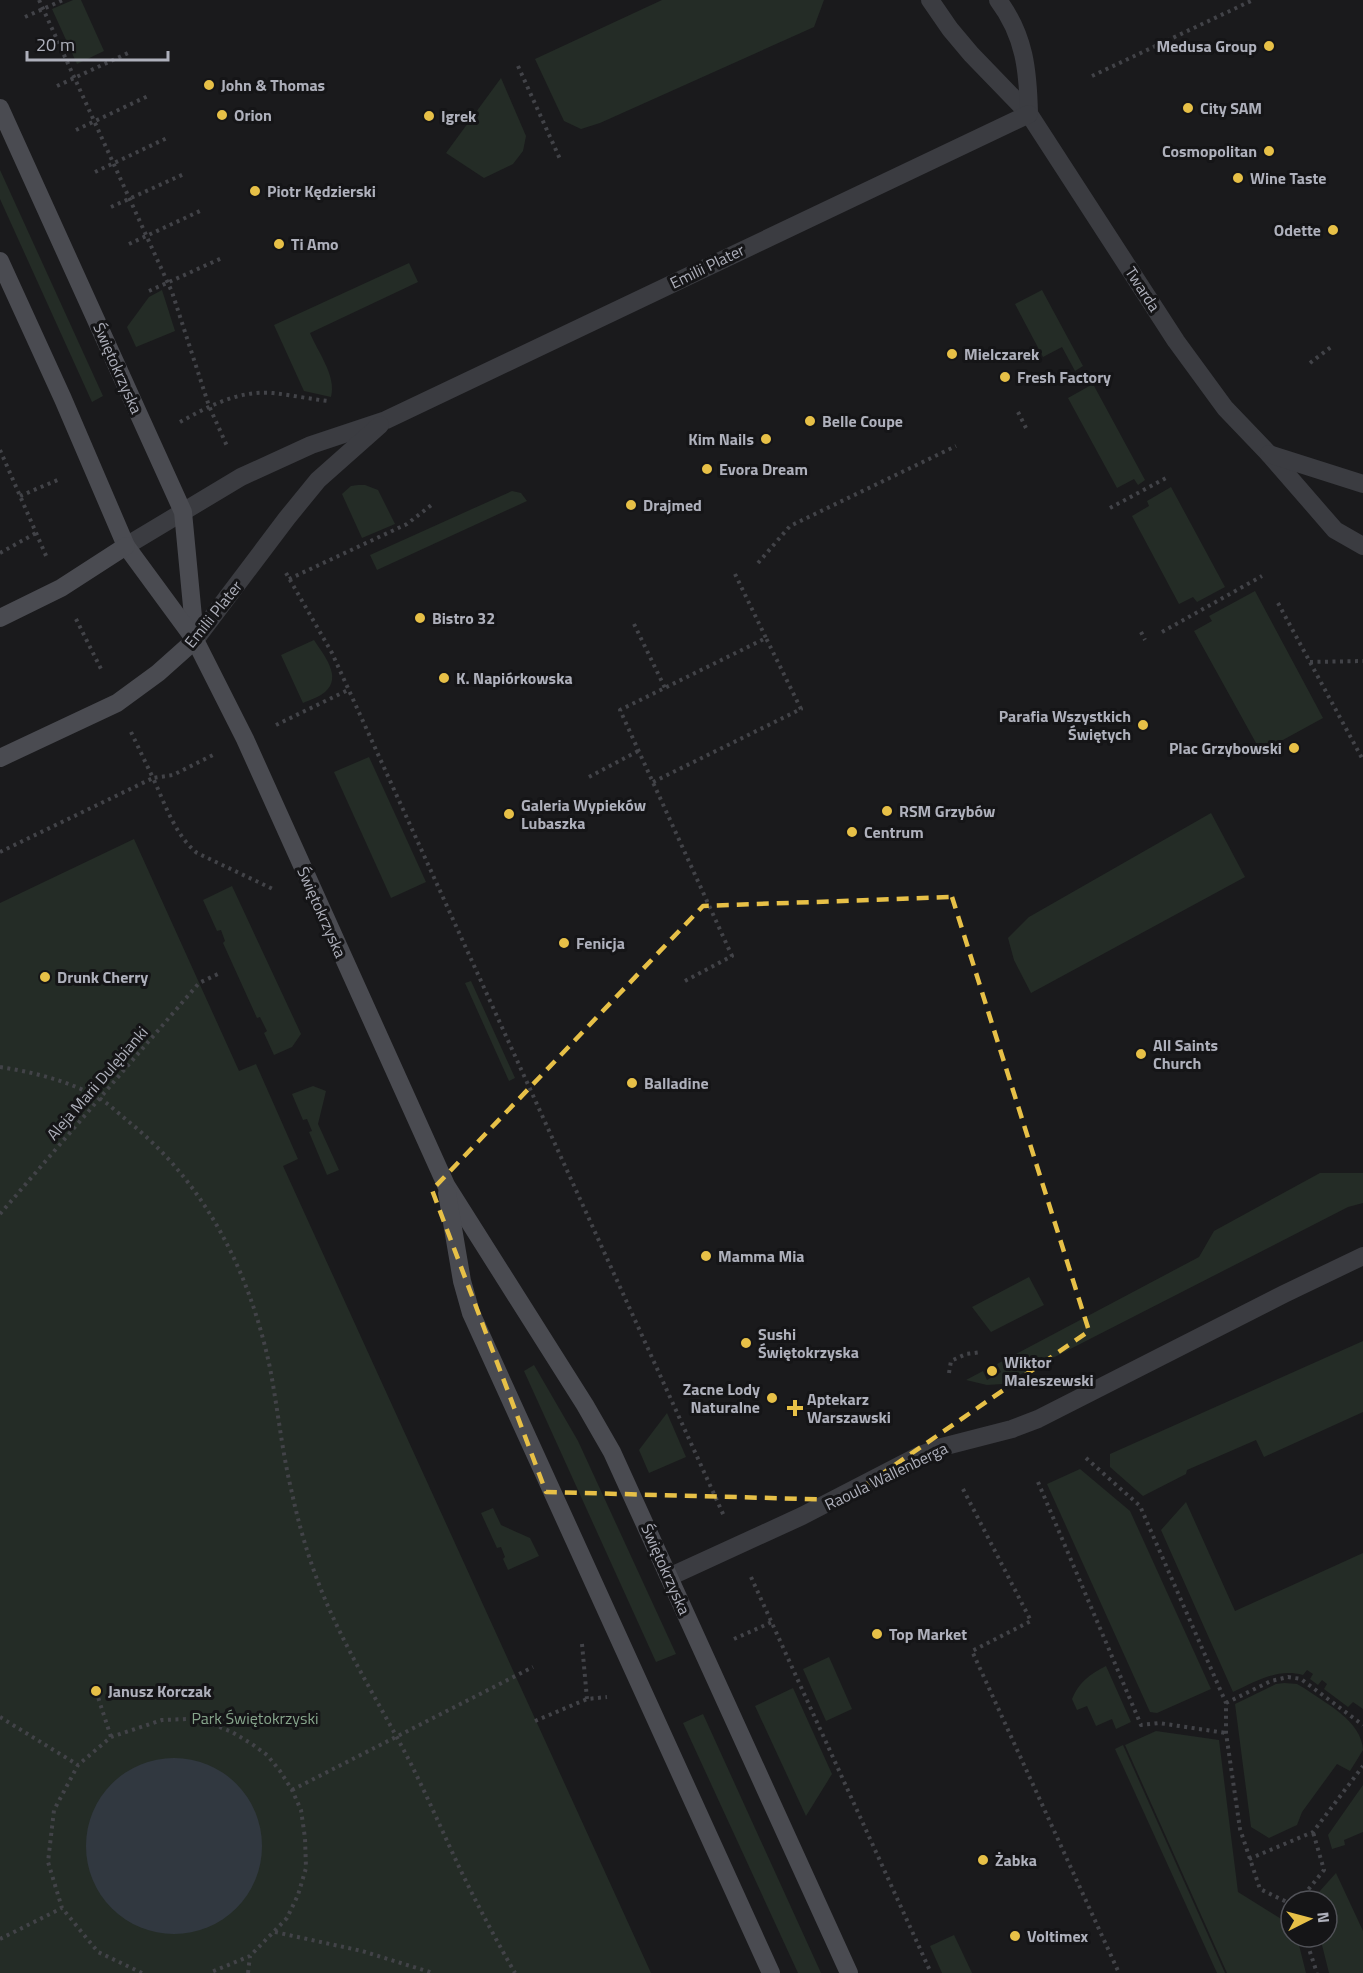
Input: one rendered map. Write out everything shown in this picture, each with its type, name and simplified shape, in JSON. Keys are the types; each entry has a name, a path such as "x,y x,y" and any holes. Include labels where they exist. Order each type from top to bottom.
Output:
{"street":[{"name":"Twarda","path":"930,0 964,46 1029,114 1197,372 1225,408 1269,454 1335,530 1363,546"},
{"path":"998,0 1011,16 1022,46 1028,74 1029,114"},
{"name":"Świętokrzyska","path":"0,108 183,512 195,640"},
{"name":"Emilii Plater","path":"0,618 52,593 242,477 292,453 386,420 1029,114"},
{"name":"Świętokrzyska","path":"0,261 63,399 126,546 195,640 249,749 446,1185 585,1405 612,1452 849,1973"},
{"name":"Emilii Plater","path":"0,758 117,703 158,673 195,640 318,480 386,420"},
{"name":"Twarda","path":"1269,454 1363,484"},
{"name":"Świętokrzyska","path":"446,1185 462,1281 471,1313 771,1973"},
{"name":"Raoula Wallenberga","path":"669,1577 802,1516 918,1456 942,1447 1012,1429 1038,1419 1363,1256"}],"path":[{"path":"39,0 172,292 209,406 231,454"},
{"path":"25,17 63,0"},
{"path":"1092,76 1253,0"},
{"path":"57,86 128,53"},
{"path":"518,66 560,159"},
{"path":"76,130 148,96"},
{"path":"95,172 167,138"},
{"path":"111,207 184,174"},
{"path":"129,244 200,211"},
{"path":"149,291 222,258"},
{"path":"1310,363 1331,347"},
{"path":"170,428 209,406 232,397 270,393 334,402"},
{"path":"1018,412 1026,428"},
{"path":"758,563 790,526 956,446"},
{"path":"0,450 46,558"},
{"path":"1110,508 1166,478"},
{"path":"20,496 56,481"},
{"path":"289,579 407,524 434,503"},
{"path":"0,553 36,533"},
{"path":"285,571 332,653 729,1527"},
{"path":"653,782 801,709 735,574"},
{"path":"1162,632 1262,576"},
{"path":"1278,603 1363,760"},
{"path":"73,613 92,652"},
{"path":"634,624 665,688"},
{"path":"1141,632 1146,640"},
{"path":"683,982 732,956 620,710 766,638"},
{"path":"1310,662 1363,661"},
{"path":"300,713 348,690"},
{"path":"139,751 187,845 197,853 322,912"},
{"path":"589,777 638,752"},
{"path":"0,852 153,778 173,775 192,765"},
{"name":"Aleja Marii Dulębianki","path":"0,1214 199,982 218,974"},
{"path":"0,1067 60,1081 99,1099 148,1137 177,1168 219,1228 243,1275 270,1367 291,1492 322,1592 428,1797 461,1872 515,1973"},
{"path":"949,1373 951,1361 966,1354 982,1352"},
{"path":"1086,1458 1140,1506 1226,1703 1226,1733 1240,1828 1260,1889 1279,1898"},
{"path":"1038,1482 1141,1725 1159,1723 1226,1733"},
{"path":"963,1489 1031,1621 972,1651 1119,1973"},
{"path":"750,1573 931,1973"},
{"path":"733,1640 772,1622"},
{"path":"292,1790 533,1667"},
{"path":"1226,1703 1271,1681 1288,1677 1301,1679 1363,1725"},
{"path":"96,1691 111,1737"},
{"path":"535,1721 587,1699 607,1697"},
{"path":"0,1717 78,1765"},
{"path":"142,1973 98,1952 62,1908 48,1862 54,1810 78,1765 111,1737 162,1720 188,1719 212,1724 252,1744 267,1755 292,1790 301,1810 305,1838 306,1868 298,1895 287,1918 250,1956 209,1973"},
{"path":"1249,1859 1312,1832 1363,1766"},
{"path":"1309,1889 1324,1870 1312,1832"},
{"path":"0,1939 62,1908"},
{"path":"274,1932 362,1951 433,1973"},
{"path":"1309,1949 1317,1973"},
{"path":"248,1973 250,1956"}],"highlighted area":[{"path":"952,897 1089,1331 844,1500 546,1492 432,1190 703,906"}],"green space":[{"path":"73,0 81,0 104,51 77,64 52,9"},
{"path":"662,0 824,0 814,27 600,123 581,129 564,121 535,59"},
{"path":"501,78 526,136 523,151 513,164 484,178 446,153"},
{"path":"0,170 103,396 92,402 0,199"},
{"path":"409,263 418,282 310,333 329,372 331,397 304,391 274,325"},
{"path":"162,290 175,331 136,347 127,327 149,297"},
{"path":"1042,290 1083,366 1075,371 1062,347 1043,357 1015,304"},
{"path":"1093,384 1145,480 1138,485 1134,479 1117,488 1068,398"},
{"path":"358,485 378,490 395,524 362,538 342,494 351,486"},
{"path":"1171,487 1225,587 1197,602 1193,597 1179,604 1132,516 1149,506 1147,501"},
{"path":"512,491 521,493 527,501 377,570 370,555"},
{"path":"1255,591 1323,718 1261,752 1194,631 1212,621 1209,616"},
{"path":"314,640 330,666 332,680 325,692 303,703 281,655"},
{"path":"369,757 426,882 391,898 334,772"},
{"path":"1211,813 1245,877 1031,993 1014,960 1008,938 1029,917"},
{"name":"Park Świętokrzyski","path":"134,839 239,1071 256,1064 298,1159 283,1166 651,1973 0,1973 0,903"},
{"path":"232,886 301,1034 292,1047 274,1055 264,1033 267,1031 260,1017 257,1018 223,943 225,941 221,930 217,931 203,900"},
{"path":"471,981 515,1078 509,1081 465,983"},
{"path":"313,1086 326,1091 318,1124 339,1170 327,1175 309,1132 312,1131 307,1119 303,1120 292,1094"},
{"path":"1320,1173 1363,1173 1363,1203 1348,1207 1002,1384 987,1385 966,1380 983,1371 987,1380 1001,1372 997,1364 1199,1257 1214,1231"},
{"path":"1029,1277 1044,1305 991,1332 972,1307"},
{"path":"1363,1341 1363,1412 1264,1457 1256,1440 1187,1470 1186,1474 1143,1496 1110,1467 1110,1454"},
{"path":"534,1365 578,1441 676,1654 656,1662 524,1371"},
{"path":"667,1413 686,1457 649,1473 639,1450"},
{"path":"1080,1469 1130,1511 1211,1689 1157,1713 1150,1712 1047,1484"},
{"path":"1186,1502 1235,1611 1363,1553 1363,1709 1353,1702 1348,1707 1324,1689 1327,1684 1322,1680 1318,1685 1310,1679 1313,1674 1307,1670 1303,1675 1276,1674 1233,1692 1161,1530"},
{"path":"493,1508 501,1525 530,1538 539,1556 508,1570 501,1547 497,1548 481,1513"},
{"path":"829,1657 852,1709 826,1721 803,1669"},
{"path":"1106,1666 1131,1722 1116,1729 1112,1719 1096,1726 1087,1706 1077,1710 1072,1699 1086,1679"},
{"path":"1276,1684 1297,1684 1341,1714 1356,1730 1363,1750 1350,1771 1337,1764 1302,1812 1297,1825 1269,1838 1251,1827 1235,1704"},
{"path":"793,1688 832,1774 806,1816 755,1706"},
{"path":"703,1714 821,1973 798,1973 683,1723"},
{"path":"1156,1731 1219,1740 1238,1892 1279,1918 1279,1949 1300,1949 1306,1973 1227,1973 1125,1745"},
{"path":"1123,1745 1225,1973 1217,1973 1115,1749"},
{"path":"1363,1785 1363,1832 1344,1840 1345,1845 1332,1849 1328,1835"},
{"path":"1336,1873 1363,1931 1363,1973 1329,1973 1323,1949 1339,1949 1339,1889 1322,1889"},
{"path":"954,1935 972,1973 942,1973 930,1946"}],"shaded area":[{"path":"174,1758 208,1765 223,1773 236,1784 247,1797 255,1812 262,1846 255,1880 247,1895 236,1908 223,1919 208,1927 174,1934 140,1927 125,1919 112,1908 101,1895 93,1880 86,1846 93,1812 101,1797 112,1784 125,1773 140,1765"}],"place":[{"name":"Medusa Group","path":"1269,46"},
{"name":"John & Thomas","path":"209,85"},
{"name":"City SAM","path":"1188,108"},
{"name":"Orion","path":"222,115"},
{"name":"Igrek","path":"429,116"},
{"name":"Cosmopolitan","path":"1269,151"},
{"name":"Wine Taste","path":"1238,178"},
{"name":"Piotr Kędzierski","path":"255,191"},
{"name":"Odette","path":"1333,230"},
{"name":"Ti Amo","path":"279,244"},
{"name":"Mielczarek","path":"952,354"},
{"name":"Fresh Factory","path":"1005,377"},
{"name":"Belle Coupe","path":"810,421"},
{"name":"Kim Nails","path":"766,439"},
{"name":"Evora Dream","path":"707,469"},
{"name":"Drajmed","path":"631,505"},
{"name":"Bistro 32","path":"420,618"},
{"name":"K. Napiórkowska","path":"444,678"},
{"name":"Parafia Wszystkich Świętych","path":"1143,725"},
{"name":"Plac Grzybowski","path":"1294,748"},
{"name":"RSM Grzybów","path":"887,811"},
{"name":"Galeria Wypieków Lubaszka","path":"509,814"},
{"name":"Centrum","path":"852,832"},
{"name":"Fenicja","path":"564,943"},
{"name":"Drunk Cherry","path":"45,977"},
{"name":"All Saints Church","path":"1141,1054"},
{"name":"Balladine","path":"632,1083"},
{"name":"Mamma Mia","path":"706,1256"},
{"name":"Sushi Świętokrzyska","path":"746,1343"},
{"name":"Wiktor Maleszewski","path":"992,1371"},
{"name":"Zacne Lody Naturalne","path":"772,1398"},
{"name":"Aptekarz Warszawski","path":"795,1408"},
{"name":"Top Market","path":"877,1634"},
{"name":"Janusz Korczak","path":"96,1691"},
{"name":"Żabka","path":"983,1860"},
{"name":"Voltimex","path":"1015,1936"}]}
